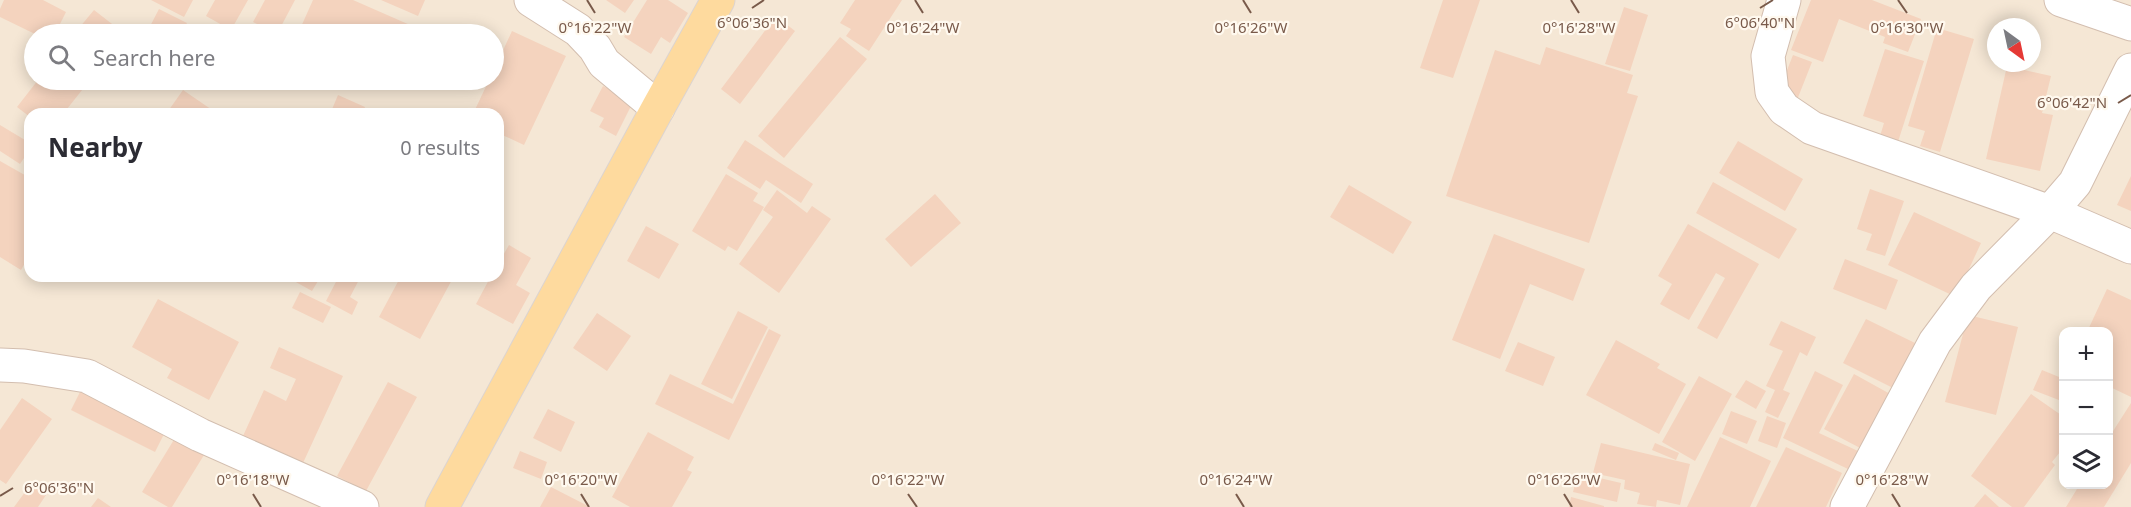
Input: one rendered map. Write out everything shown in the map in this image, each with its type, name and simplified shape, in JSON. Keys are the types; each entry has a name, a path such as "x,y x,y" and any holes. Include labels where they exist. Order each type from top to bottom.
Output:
{"main road":[{"path":"442,507 718,0"}],"street":[{"path":"531,0 578,30 595,48 604,63 658,108"},
{"path":"1784,0 1768,56 1772,92 1784,109 1812,128 2050,212 2131,247"},
{"path":"2061,0 2131,24"},
{"path":"1847,507 1935,342 1976,287 2050,212 2075,183 2131,70"},
{"path":"0,365 24,366 87,376 200,435 362,507"}],"shaded area":[{"path":"0,0 2131,0 2131,507 0,507"}],"building":[{"path":"4,0 43,0 66,12 60,24 24,24 24,29 0,17 0,9"},
{"path":"151,0 193,0 184,17"},
{"path":"215,0 248,0 234,24 220,24 206,16"},
{"path":"265,0 295,0 282,24 253,22"},
{"path":"313,0 353,0 408,24 302,24"},
{"path":"381,0 425,0 418,16"},
{"path":"606,0 634,0 625,13"},
{"path":"647,0 668,0 688,13 670,43 661,37 651,54 624,37"},
{"path":"855,0 902,0 869,51 846,36 851,29 840,23"},
{"path":"1443,0 1480,0 1453,78 1420,68"},
{"path":"1811,0 1872,0 1921,19 1908,52 1883,43 1885,37 1839,19 1823,62 1791,50"},
{"path":"1624,7 1648,15 1630,71 1605,64"},
{"path":"159,9 187,23 186,24 151,24"},
{"path":"94,10 112,24 82,24"},
{"path":"776,16 795,31 740,104 721,89"},
{"path":"1937,28 1974,39 1940,152 1920,146 1925,131 1908,126"},
{"path":"512,31 566,56 524,145 504,136 504,108 476,108 484,90 504,90 504,48"},
{"path":"840,37 867,59 784,158 758,136"},
{"path":"1546,47 1633,75 1627,93 1638,96 1589,243 1446,196 1495,50 1540,65"},
{"path":"1885,49 1924,61 1895,151 1877,146 1884,123 1863,116"},
{"path":"1793,55 1812,62 1797,100 1778,93"},
{"path":"2006,72 2033,72 2051,76 2042,113 2053,115 2040,171 1986,159"},
{"path":"603,86 633,102 616,136 599,127 604,118 590,111"},
{"path":"30,90 82,90 68,108 24,108 24,112 17,107"},
{"path":"183,90 209,108 170,108"},
{"path":"338,95 365,107 365,108 333,108"},
{"path":"0,125 24,139 24,158 20,164 0,151"},
{"path":"745,140 813,184 801,203 766,180 760,189 727,168"},
{"path":"1738,141 1803,179 1785,211 1719,173"},
{"path":"0,161 24,175 24,265 21,270 0,257"},
{"path":"726,174 758,193 753,201 764,207 737,251 728,246 725,251 692,231"},
{"path":"2131,176 2131,211 2117,205"},
{"path":"1713,182 1797,229 1779,259 1696,213"},
{"path":"1349,185 1412,222 1393,254 1330,217"},
{"path":"1870,189 1904,201 1885,256 1866,250 1872,234 1857,229"},
{"path":"777,190 807,213 812,206 831,219 779,293 739,264 773,217 763,210"},
{"path":"935,194 961,223 911,267 885,239"},
{"path":"1914,212 1981,243 1956,297 1888,265"},
{"path":"1688,224 1759,264 1717,339 1697,328 1725,278 1716,273 1689,320 1660,304 1672,284 1658,276"},
{"path":"646,226 679,244 659,279 627,261"},
{"path":"1494,234 1585,269 1573,301 1530,284 1500,359 1452,340"},
{"path":"509,245 531,258 516,285 530,293 513,324 476,304 488,282 504,282 504,254"},
{"path":"1845,259 1898,280 1886,310 1833,289"},
{"path":"296,282 317,282 312,291"},
{"path":"336,282 358,282 350,297 358,302 352,315 326,301"},
{"path":"398,282 451,282 420,339 379,317"},
{"path":"2107,289 2131,300 2131,397 2113,388 2113,327 2089,327"},
{"path":"300,292 331,307 323,323 292,308"},
{"path":"158,299 239,342 209,400 167,378 172,369 132,347"},
{"path":"738,311 768,327 732,399 701,384"},
{"path":"597,313 631,336 607,371 573,348"},
{"path":"1968,315 2018,327 1996,415 1945,402"},
{"path":"1866,319 1915,343 1893,388 1843,363"},
{"path":"1781,321 1816,337 1807,356 1800,352 1783,390 1790,393 1778,418 1765,412 1775,390 1766,386 1783,351 1769,345"},
{"path":"769,329 781,335 729,440 655,404 670,374 733,404"},
{"path":"1616,340 1660,364 1657,368 1686,384 1659,434 1586,395"},
{"path":"1518,342 1555,357 1543,386 1505,371"},
{"path":"279,347 343,376 303,463 243,436 264,390 286,401 296,379 270,368"},
{"path":"2042,370 2059,377 2059,400 2033,390"},
{"path":"1815,371 1843,385 1819,433 1858,451 1848,469 1783,438"},
{"path":"1854,374 1892,395 1862,449 1824,429"},
{"path":"1699,376 1732,394 1695,461 1662,442"},
{"path":"1746,380 1766,391 1756,409 1735,397"},
{"path":"388,382 417,397 366,491 337,476"},
{"path":"81,390 165,432 155,452 71,410"},
{"path":"2031,394 2059,414 2059,453 2052,462 2055,465 2024,507 2012,507 1971,476"},
{"path":"22,398 52,419 6,484 0,480 0,430"},
{"path":"2131,403 2131,463 2104,507 2066,507 2077,489 2113,489 2113,431"},
{"path":"548,409 575,422 561,452 533,438"},
{"path":"1731,411 1757,421 1747,444 1722,434"},
{"path":"1767,416 1786,423 1777,448 1758,441"},
{"path":"648,432 694,457 687,470 692,472 672,507 630,507 612,497"},
{"path":"1720,437 1771,461 1750,507 1687,507"},
{"path":"175,438 204,455 172,507 168,507 142,492"},
{"path":"1601,443 1690,464 1680,505 1657,500 1656,507 1637,504 1640,493 1624,489 1625,480 1593,473"},
{"path":"1655,443 1679,453 1676,460 1652,450"},
{"path":"1786,447 1842,473 1826,507 1756,507"},
{"path":"520,451 547,462 541,479 513,468"},
{"path":"1578,473 1621,483 1617,502 1573,492"},
{"path":"31,484 46,495 38,507 14,507"},
{"path":"551,487 590,507 540,507"},
{"path":"1985,494 1999,507 1974,507"},
{"path":"1571,497 1604,506 1604,507 1569,507"},
{"path":"98,498 111,507 91,507"}]}
